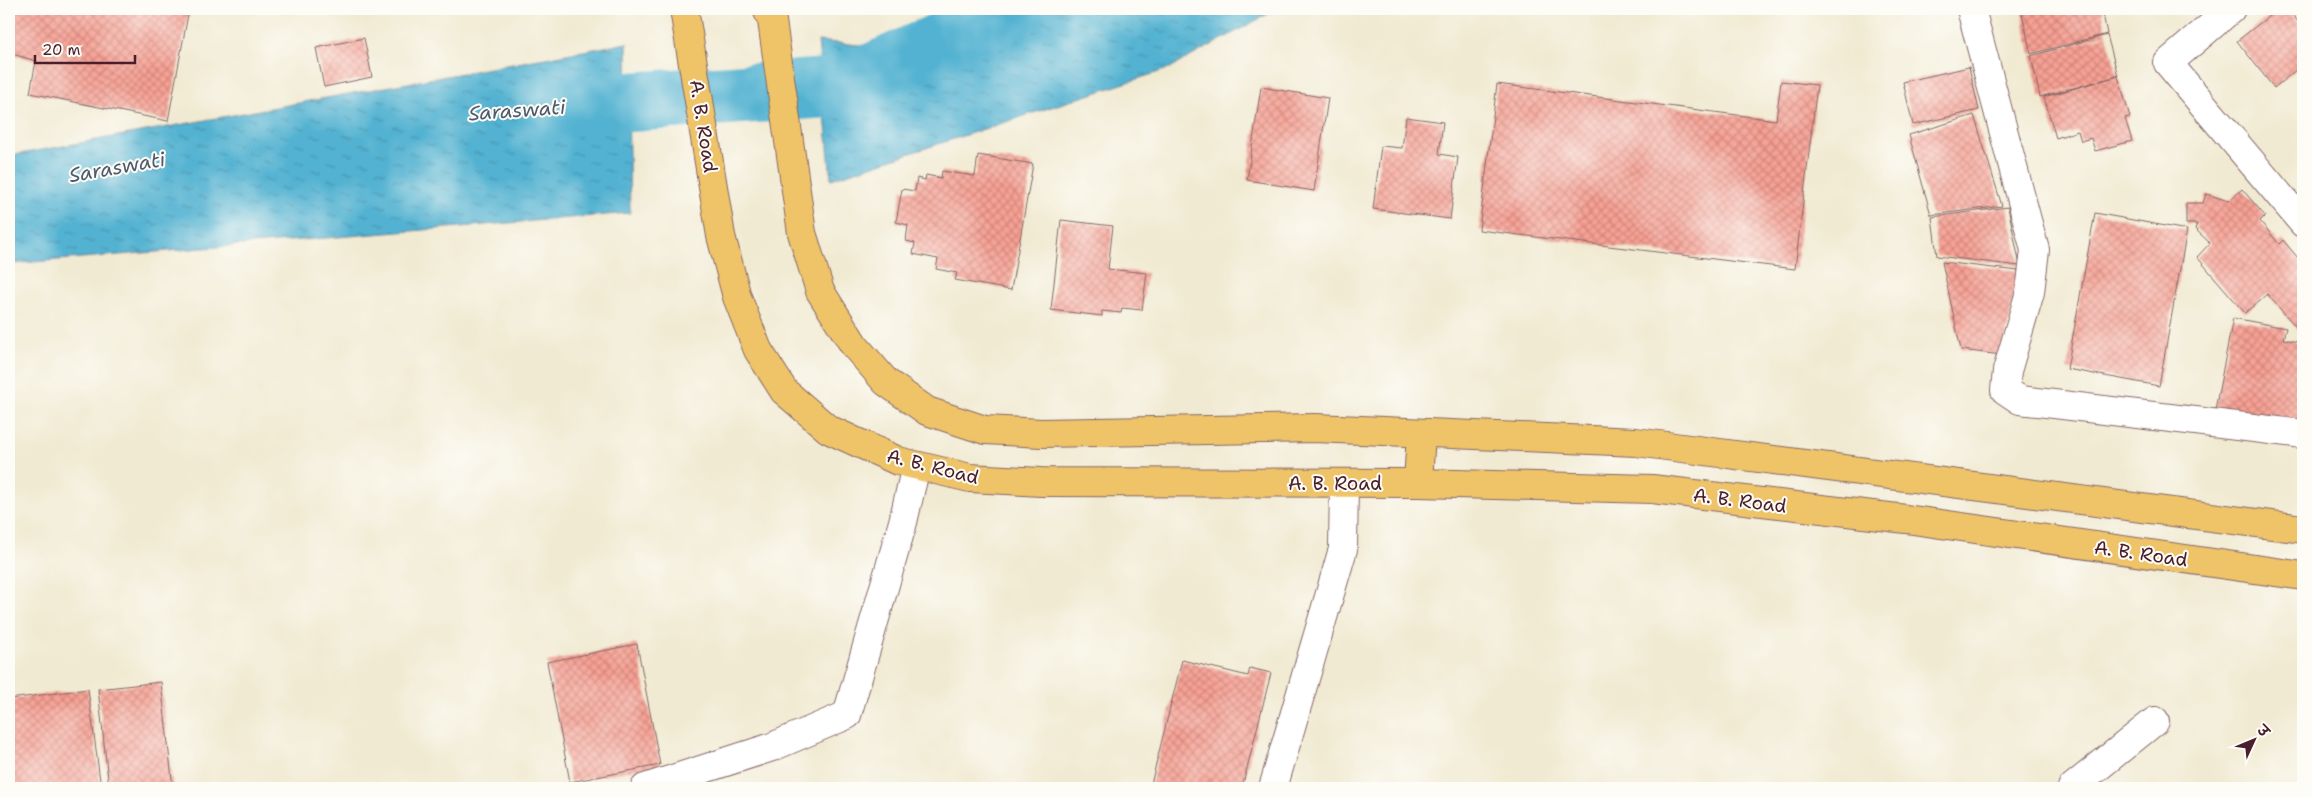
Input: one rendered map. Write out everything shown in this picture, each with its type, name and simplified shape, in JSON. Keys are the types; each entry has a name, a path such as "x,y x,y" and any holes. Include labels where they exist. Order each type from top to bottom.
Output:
{"main road":[{"path":"769,15 802,233 820,291 854,344 886,382 928,411 985,430 1041,433 1315,428 1636,442 2303,529"},
{"name":"A. B. Road","path":"686,18 721,236 737,297 758,350 784,391 828,429 898,461 970,478 1041,482 1418,483 1652,489 1906,519 2303,576"},
{"path":"1418,483 1421,432"}],"street":[{"path":"1971,9 2035,250 2030,292 2007,371 2005,390 2020,400 2303,434"},
{"path":"2231,9 2168,63 2303,223"},
{"path":"645,788 772,747 847,715 903,522 916,466"},
{"path":"1273,788 1343,549 1344,483"},
{"path":"2072,788 2155,721"}],"water":[{"path":"971,9 1277,9 1168,69 831,179 818,41 890,48"},
{"path":"627,43 630,213 9,264 9,156"}],"building":[{"path":"9,9 189,9 168,121 30,93 36,61 9,53"},
{"path":"2021,9 2102,9 2107,34 2031,54"},
{"path":"2278,9 2288,9 2303,28 2303,64 2274,88 2237,41"},
{"path":"2107,35 2118,76 2040,97 2031,56"},
{"path":"364,38 372,77 324,87 316,48"},
{"path":"1969,67 1979,110 1913,125 1903,82"},
{"path":"2118,76 2130,117 2125,118 2132,141 2095,151 2091,138 2081,141 2078,131 2056,138 2044,97"},
{"path":"1781,81 1817,85 1795,269 1479,230 1497,84 1776,120"},
{"path":"1261,87 1328,98 1314,191 1247,180"},
{"path":"1974,115 2002,206 1931,215 1909,135"},
{"path":"1406,117 1443,122 1439,154 1458,157 1450,219 1373,209 1381,146 1402,148"},
{"path":"978,155 1033,164 1011,290 955,280 957,273 936,269 938,259 913,254 915,243 906,241 908,225 896,222 902,189 915,191 917,178 925,180 926,175 941,178 942,171 975,176"},
{"path":"2242,189 2265,216 2260,221 2279,244 2283,240 2303,264 2303,335 2267,294 2245,313 2197,257 2210,243 2195,229 2197,224 2186,224 2186,203 2203,203 2206,194 2229,201"},
{"path":"2008,207 2020,266 1937,256 1932,217"},
{"path":"2095,213 2187,230 2159,386 2067,369"},
{"path":"1061,220 1113,226 1108,269 1147,273 1142,310 1122,308 1121,313 1102,311 1102,316 1051,310"},
{"path":"1942,262 2019,271 2002,355 1961,350"},
{"path":"2233,318 2286,328 2283,339 2303,343 2303,422 2269,415 2268,420 2215,410"},
{"path":"637,644 660,765 570,782 547,662"},
{"path":"1182,660 1248,676 1250,668 1271,673 1242,788 1150,788"},
{"path":"161,682 173,788 109,788 98,689"},
{"path":"88,689 101,788 14,788 9,752 9,699"}],"waterway":[{"name":"Saraswati","path":"546,108 842,87 1014,9"}]}
